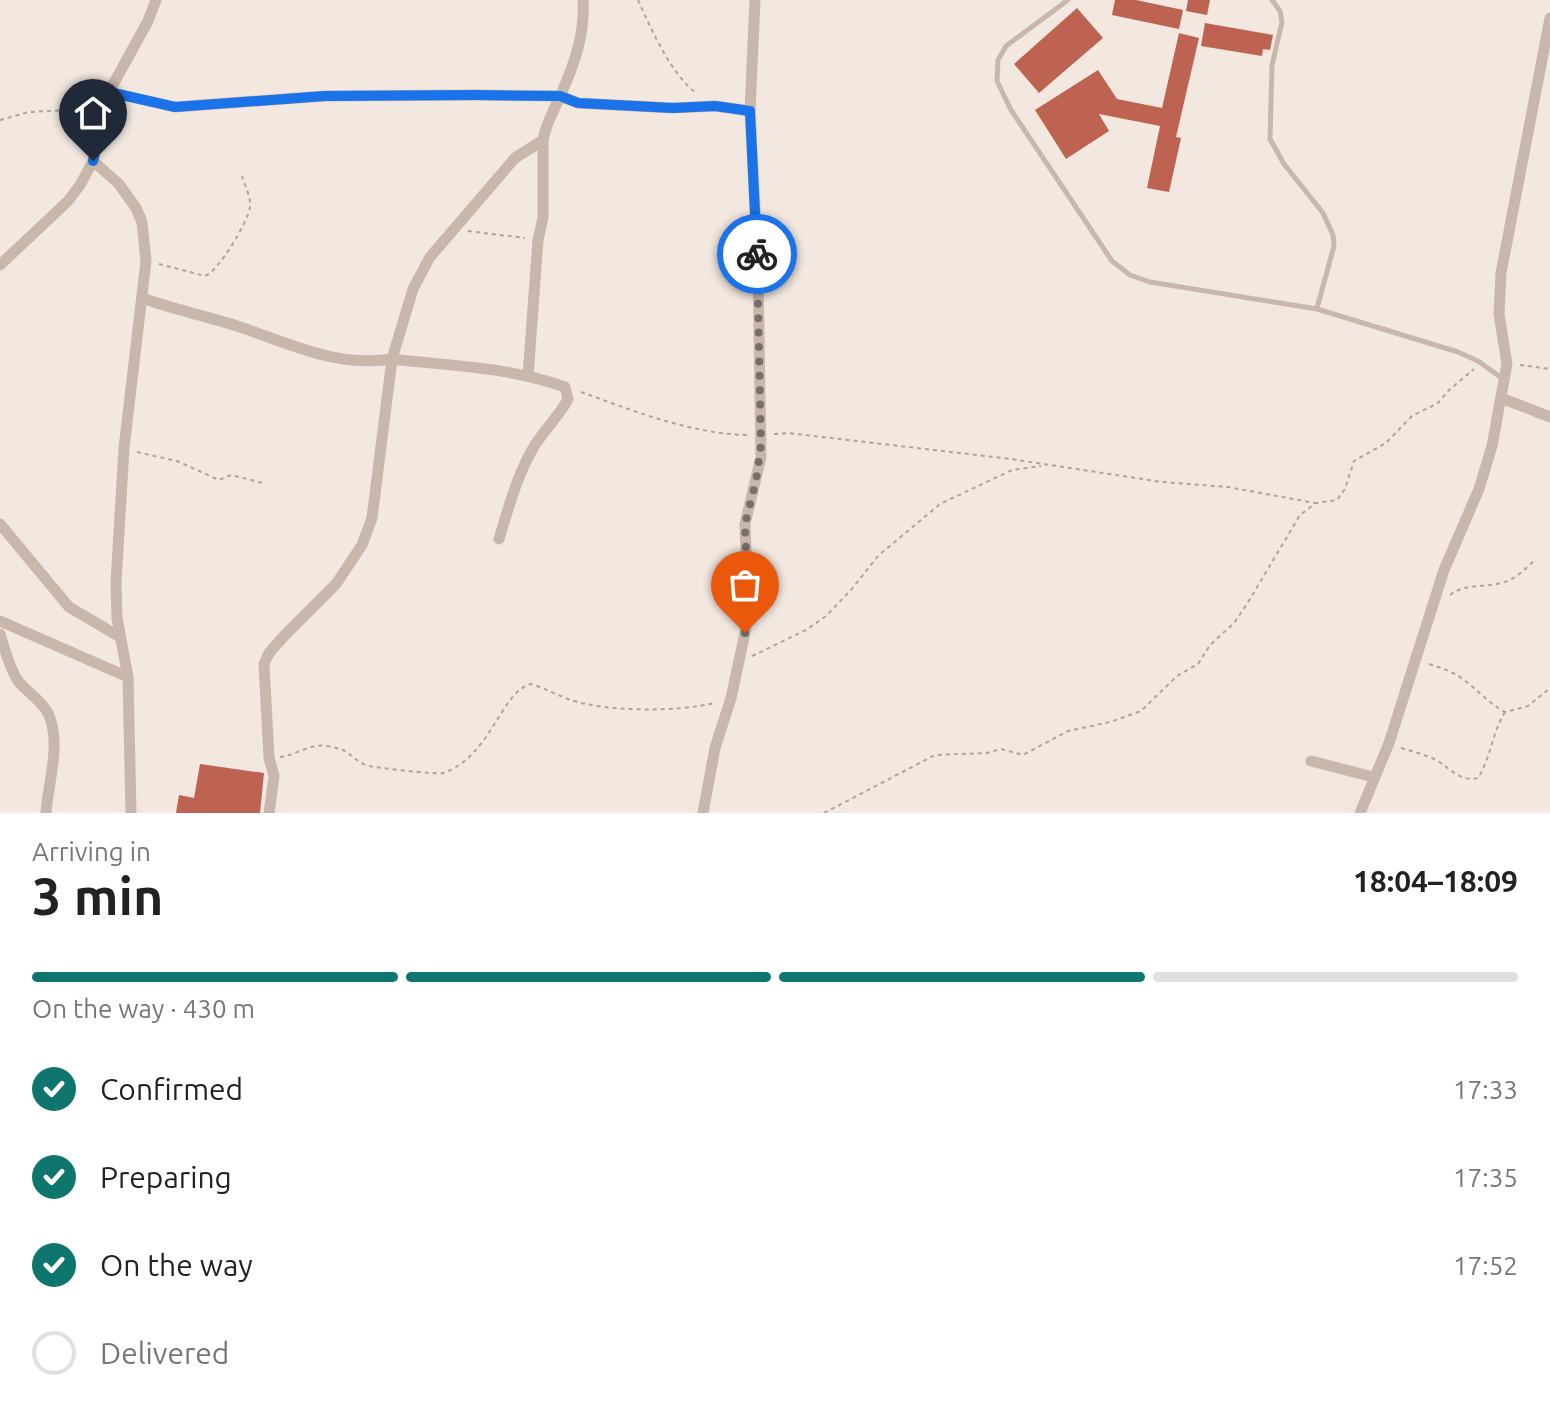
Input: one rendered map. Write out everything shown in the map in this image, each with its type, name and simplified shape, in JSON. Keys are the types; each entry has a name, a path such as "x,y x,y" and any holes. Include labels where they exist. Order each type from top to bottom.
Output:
{"street":[{"path":"0,265 68,201 93,161 109,92 148,21 156,0"},
{"path":"528,376 538,240 543,218 543,140 581,39 583,0"},
{"path":"703,813 715,748 740,662 748,607 745,524 761,457 758,269 750,111 755,0"},
{"path":"1360,813 1389,743 1430,611 1479,489 1492,446 1507,364 1499,314 1501,273 1549,26"},
{"path":"109,92 175,107 325,96 560,96 578,103 673,108 715,106 750,111"},
{"path":"269,813 274,776 269,758 264,664 284,636 336,584 362,545 372,518 392,359 420,272 515,158 543,140"},
{"path":"93,161 119,184 136,208 142,222 146,261 124,448 116,583 120,637 128,677 131,813"},
{"path":"142,298 239,327 306,352 352,360 392,359 528,376 565,387 568,399 549,422 521,470 499,539"},
{"path":"1501,398 1550,417"},
{"path":"0,524 69,607 120,637"},
{"path":"0,621 128,677"},
{"path":"0,634 12,670 47,711 50,722 54,740 46,813"},
{"path":"1311,761 1373,777"}],"lane":[{"path":"1068,0 1006,46 998,60 997,81 1011,110 1112,261 1130,275 1150,282 1317,309 1424,340 1482,364 1506,381"},
{"path":"1272,0 1280,11 1282,22 1272,65 1270,139 1284,164 1327,220 1333,235 1334,246 1317,309"}],"path":[{"path":"638,0 686,86 715,106"},
{"path":"0,120 29,112 107,108"},
{"path":"146,261 203,276 214,272 249,213 250,201 242,176"},
{"path":"455,229 538,240"},
{"path":"565,387 618,406 710,432 788,433 1162,482 1228,487 1316,503 1337,500 1343,493 1354,461 1386,443 1412,416 1438,403 1449,390 1482,364"},
{"path":"1507,364 1550,369"},
{"path":"124,448 177,461 219,480 231,475 263,483"},
{"path":"740,662 806,630 826,616 878,556 940,504 1012,470 1046,465"},
{"path":"824,813 935,755 987,753 1000,749 1026,754 1068,731 1110,722 1145,708 1177,676 1198,664 1210,645 1234,623 1290,529 1300,515 1316,503"},
{"path":"1430,611 1455,591 1503,583 1516,577 1534,561"},
{"path":"1415,659 1449,671 1505,712 1528,706 1550,688"},
{"path":"269,758 325,745 345,750 367,766 439,774 468,761 512,698 521,688 531,684 572,701 610,707 673,710 731,698"},
{"path":"1389,743 1434,759 1458,776 1470,780 1478,778 1505,712"}],"building":[{"path":"1115,0 1136,0 1183,10 1179,29 1112,15"},
{"path":"1188,0 1210,0 1207,15 1186,11"},
{"path":"1077,8 1103,38 1039,93 1014,64"},
{"path":"1205,23 1273,35 1270,50 1263,49 1262,56 1201,46"},
{"path":"1179,33 1199,38 1176,137 1181,138 1169,192 1147,188 1160,126 1099,114 1109,131 1066,159 1035,110 1098,70 1117,99 1162,108"},
{"path":"200,764 264,773 260,813 176,813 179,795 194,798"}],"way so far":[{"path":"745,633 748,607 745,524 761,457 757,254"}],"route":[{"path":"93,161 109,92 175,107 325,96 476,95 560,96 578,103 673,108 715,106 750,111 757,254"}]}
